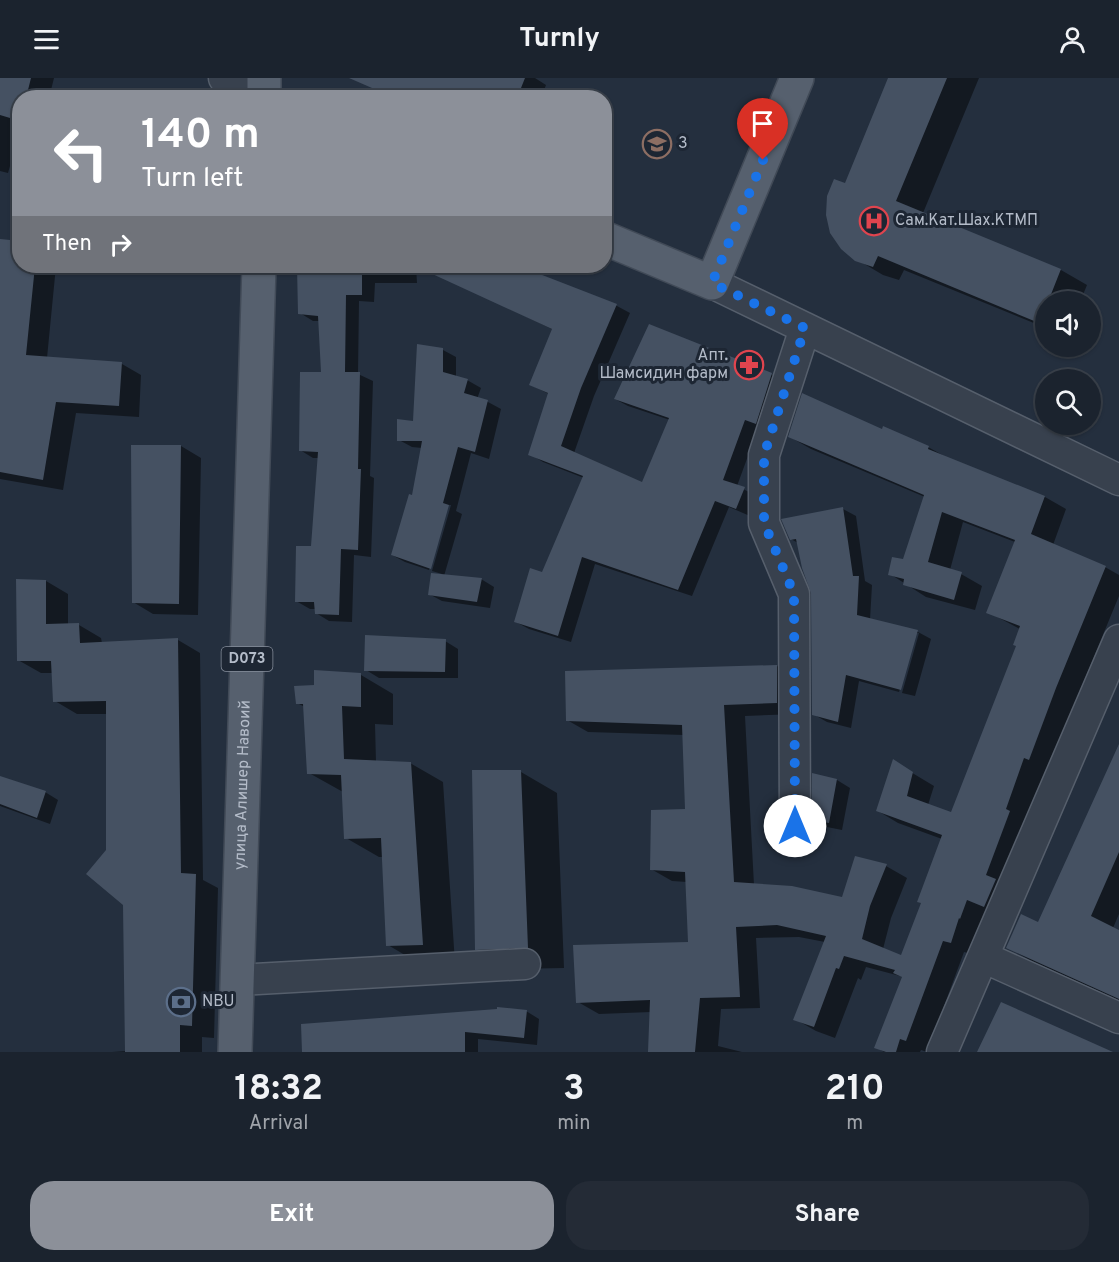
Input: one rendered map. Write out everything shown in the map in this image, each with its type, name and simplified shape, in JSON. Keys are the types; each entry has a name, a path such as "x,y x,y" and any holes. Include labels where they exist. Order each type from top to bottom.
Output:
{"main road":[{"path":"612,241 712,283 797,78"},
{"name":"улица Алишер Навоий","path":"235,1052 259,273"}],"street":[{"path":"224,78 260,90"},
{"path":"712,283 1119,480"},
{"path":"795,826 794,594 764,523 764,455 805,328"},
{"path":"942,1052 1119,640"},
{"path":"983,957 1119,1018"},
{"path":"238,980 525,964"}],"building":[{"path":"0,78 31,78 28,90 12,90 12,119 0,115"},
{"path":"349,78 525,78 520,90 377,90"},
{"path":"888,78 947,78 896,201 1061,269 1052,291 1035,291 1035,321 878,256 873,267 855,261 841,249 830,233 826,215 827,196 834,179 845,183"},
{"path":"0,239 12,240 12,273 34,273 26,355 122,362 119,406 56,402 43,480 0,472"},
{"path":"297,273 362,273 362,295 346,295 345,372 360,372 358,469 361,469 358,550 341,549 339,615 315,614 314,602 295,602 296,546 311,546 318,452 299,451 300,372 321,372 318,316 298,314"},
{"path":"430,273 537,273 617,304 581,388 561,446 642,482 669,418 614,399 649,324 772,373 756,424 745,420 723,480 745,487 736,509 715,501 678,590 582,557 558,636 514,622 530,568 542,572 583,476 528,455 548,393 529,385 552,329"},
{"path":"417,344 443,348 443,372 468,379 464,393 488,400 475,452 458,447 443,503 449,505 431,569 391,555 409,494 412,495 422,441 397,441 397,419 413,421"},
{"path":"802,393 882,429 883,426 929,446 928,449 1045,496 1031,534 1106,566 1029,760 1024,758 1006,809 1010,811 986,875 996,879 984,907 967,900 951,943 943,941 906,1041 900,1039 896,1052 874,1048 902,977 893,973 895,970 844,956 839,969 836,968 814,1027 793,1020 826,936 777,925 736,927 740,997 700,998 695,1052 648,1052 650,1000 576,1003 573,945 688,942 685,872 650,870 651,810 685,809 682,725 566,721 565,671 777,665 777,703 724,705 734,882 792,886 842,897 855,856 887,864 870,906 862,939 901,955 921,903 917,902 942,835 876,811 893,759 913,772 907,796 951,812 1016,646 1013,645 1020,626 986,613 1015,540 942,512 928,562 962,572 954,600 903,585 904,579 888,575 892,557 903,559 924,495 788,437"},
{"path":"131,445 181,445 179,604 132,603"},
{"path":"843,507 853,576 859,576 857,615 918,630 901,690 846,675 838,722 812,715 811,593 802,568 796,539 790,540 781,519"},
{"path":"431,573 482,578 477,602 428,595"},
{"path":"16,579 46,580 46,624 79,623 80,643 178,638 181,873 196,874 192,1026 180,1025 180,1052 125,1052 123,905 86,874 106,850 106,701 53,702 51,661 17,661"},
{"path":"365,635 446,639 445,672 364,671"},
{"path":"314,670 361,673 361,707 342,706 344,759 411,762 423,945 386,946 381,838 344,839 341,775 307,774 303,704 296,704 294,686 314,685"},
{"path":"1119,744 1119,852 1091,916 1119,930 1119,999 1006,948 1021,914 1038,922"},
{"path":"472,770 521,770 528,948 475,950"},
{"path":"812,773 837,779 829,823 812,820"},
{"path":"0,776 46,791 37,818 0,804"},
{"path":"1001,1002 1113,1052 977,1052"},
{"path":"497,1007 527,1010 524,1038 465,1032 465,1052 302,1052 301,1024 497,1009"}],"place":[{"name":"3","path":"657,144"},
{"name":"Сам.Кат.Шах.КТМП","path":"874,221"},
{"name":"Апт. Шамсидин фарм","path":"749,365"},
{"name":"NBU","path":"181,1002"}],"route":[{"path":"763,160 712,283 805,328 764,455 764,523 794,594 795,826"}]}
